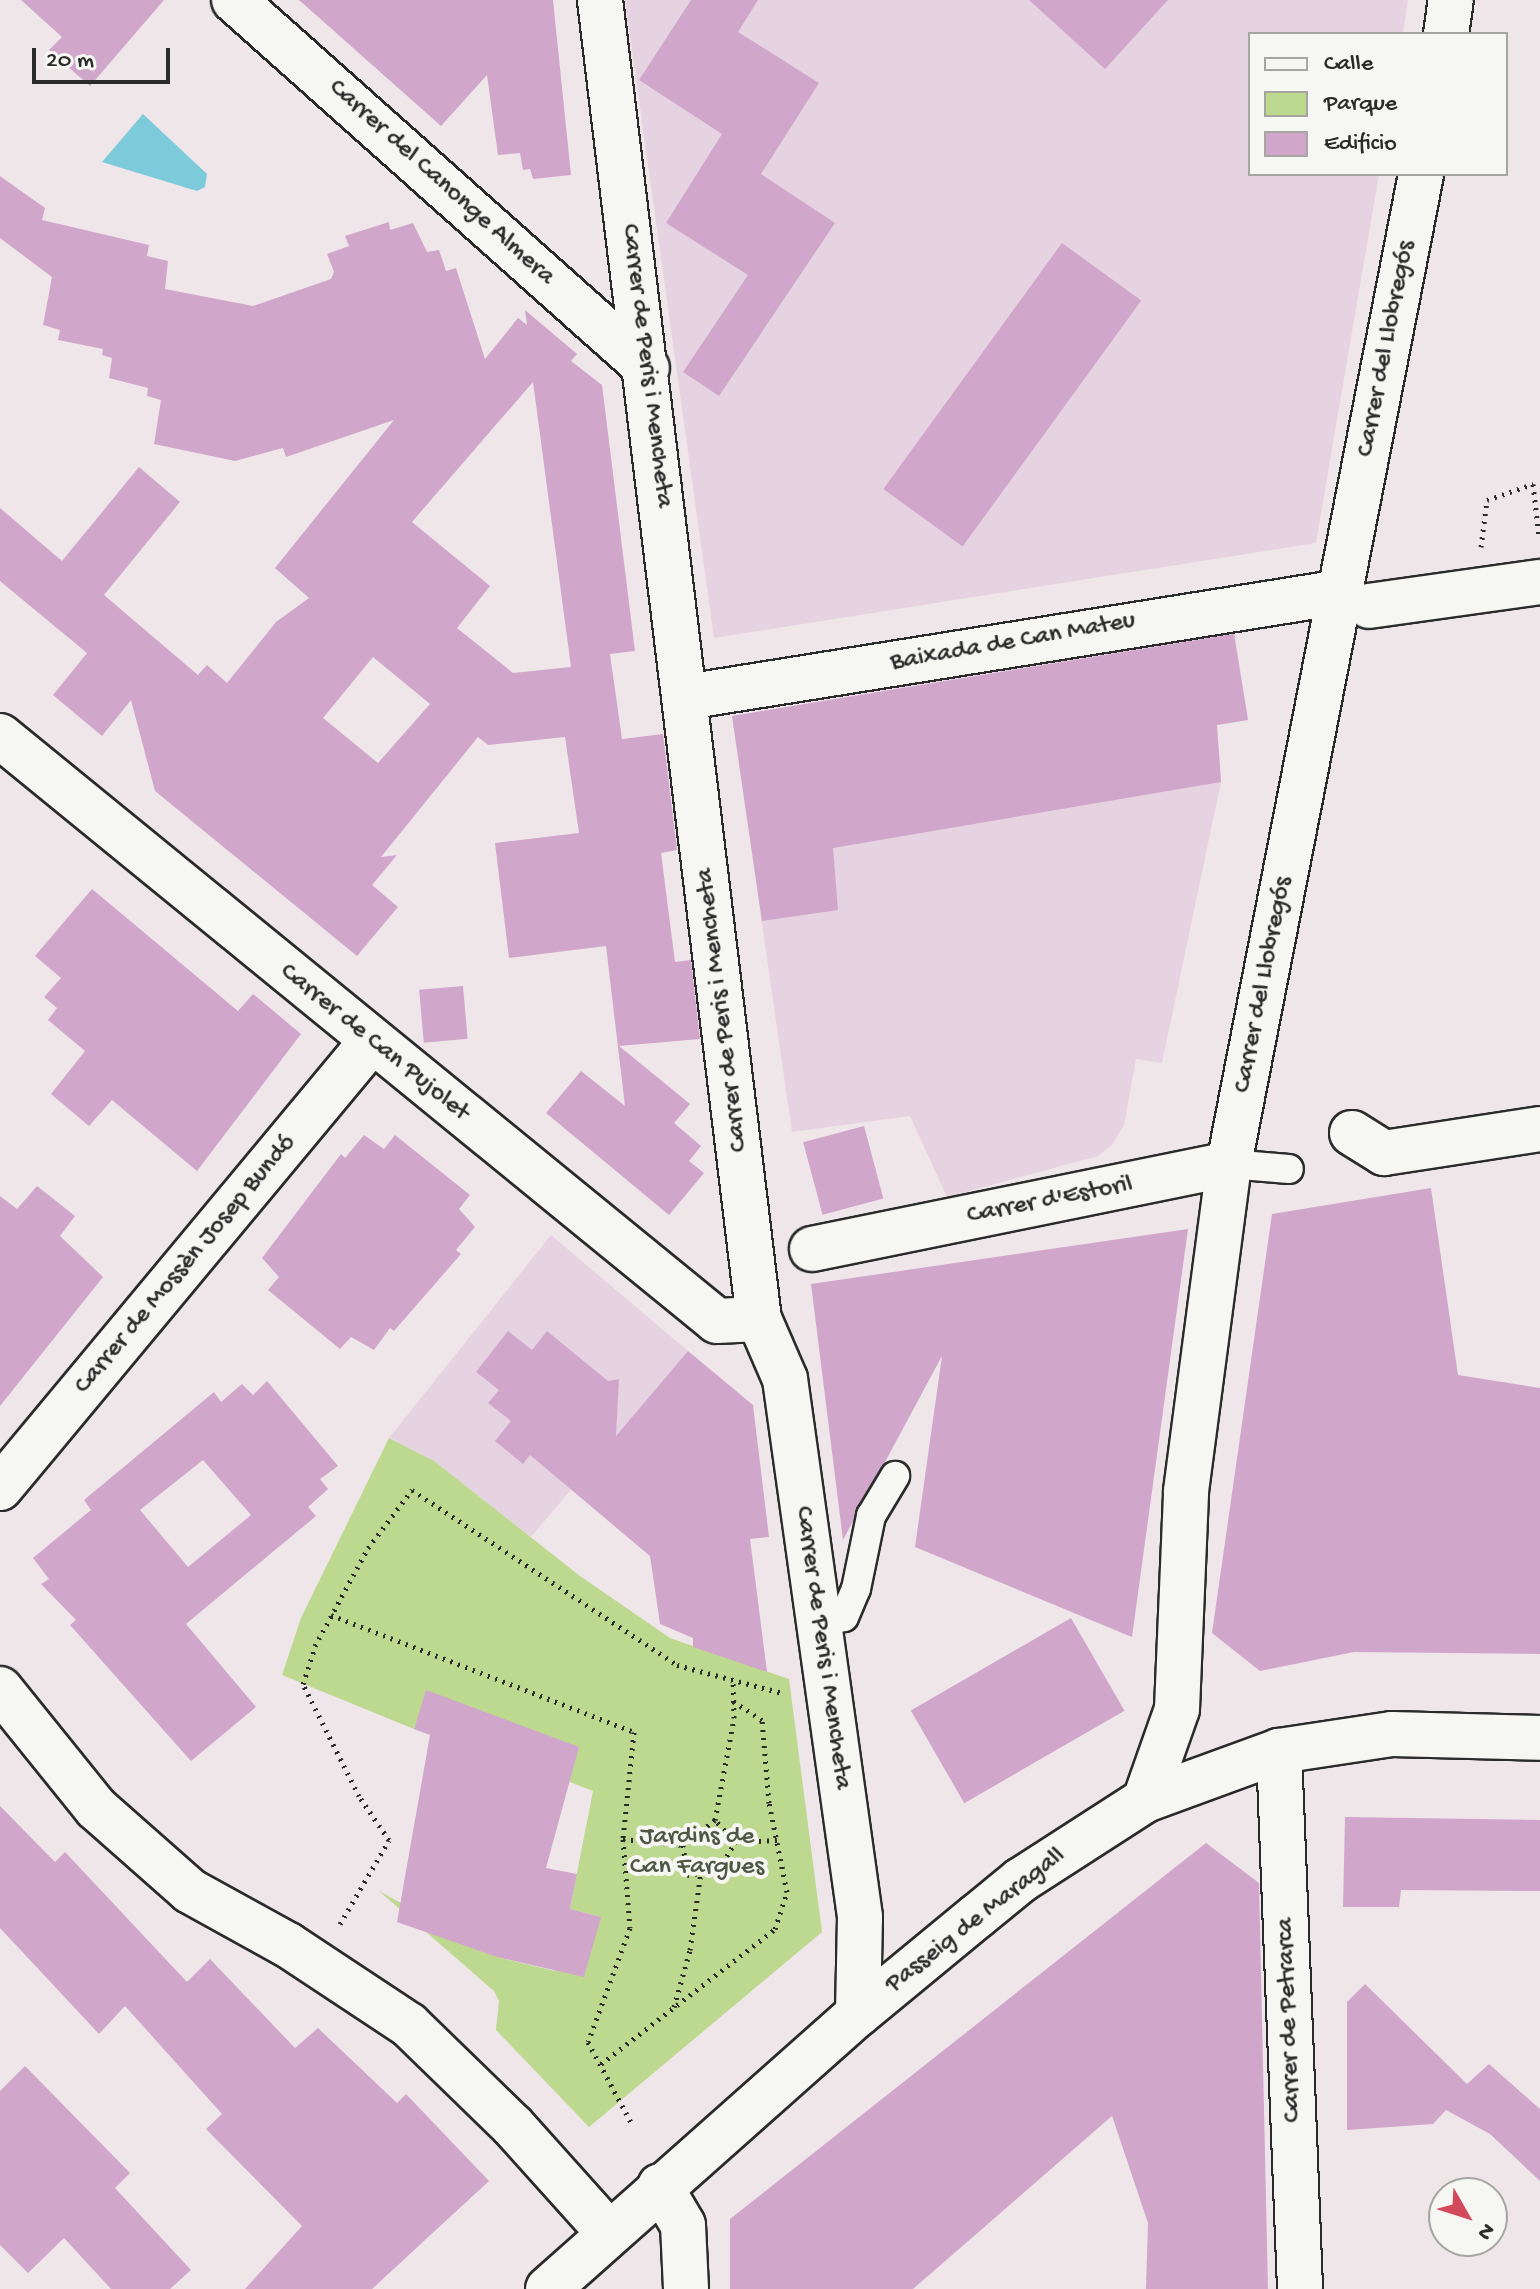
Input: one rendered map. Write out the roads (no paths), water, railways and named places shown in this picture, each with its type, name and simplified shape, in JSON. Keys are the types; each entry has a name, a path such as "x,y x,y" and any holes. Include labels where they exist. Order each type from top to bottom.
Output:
{"street":[{"name":"Carrer del Canonge Almera","path":"234,0 647,368"},
{"name":"Carrer de Peris i Mencheta","path":"600,0 647,368 759,1319 785,1379 860,1917 858,2014"},
{"path":"1446,32 1451,0"},
{"name":"Carrer del Llobregós","path":"1145,1800 1177,1709 1186,1491 1229,1164 1355,599 1421,176"},
{"name":"Baixada de Can Mateu","path":"686,697 1355,599 1540,582"},
{"name":"Carrer de Can Pujolet","path":"0,736 371,1042 717,1321 759,1319"},
{"name":"Carrer de Mossèn Josep Bundó","path":"0,1488 371,1042"},
{"path":"1352,1133 1384,1153 1540,1129"},
{"name":"Carrer d'Estoril","path":"812,1249 1229,1164"},
{"path":"0,1689 96,1808 190,1891 288,1945 409,2025 512,2125 608,2232"},
{"name":"Passeig de Maragall","path":"548,2289 608,2232 858,2014 1021,1880 1145,1800 1279,1751 1392,1734 1540,1738"},
{"name":"Carrer de Petrarca","path":"1279,1751 1300,2289"},
{"path":"660,2186 683,2225 686,2289"}],"lane":[{"name":"Carrer d'Estoril","path":"1229,1164 1289,1169"},
{"path":"817,1622 844,1617 856,1589 871,1516 895,1476"}],"water":[{"path":"143,114 207,174 205,187 197,191 102,162"}],"park label":[{"name":"Jardins de Can Fargues","path":"697,1853"}]}
